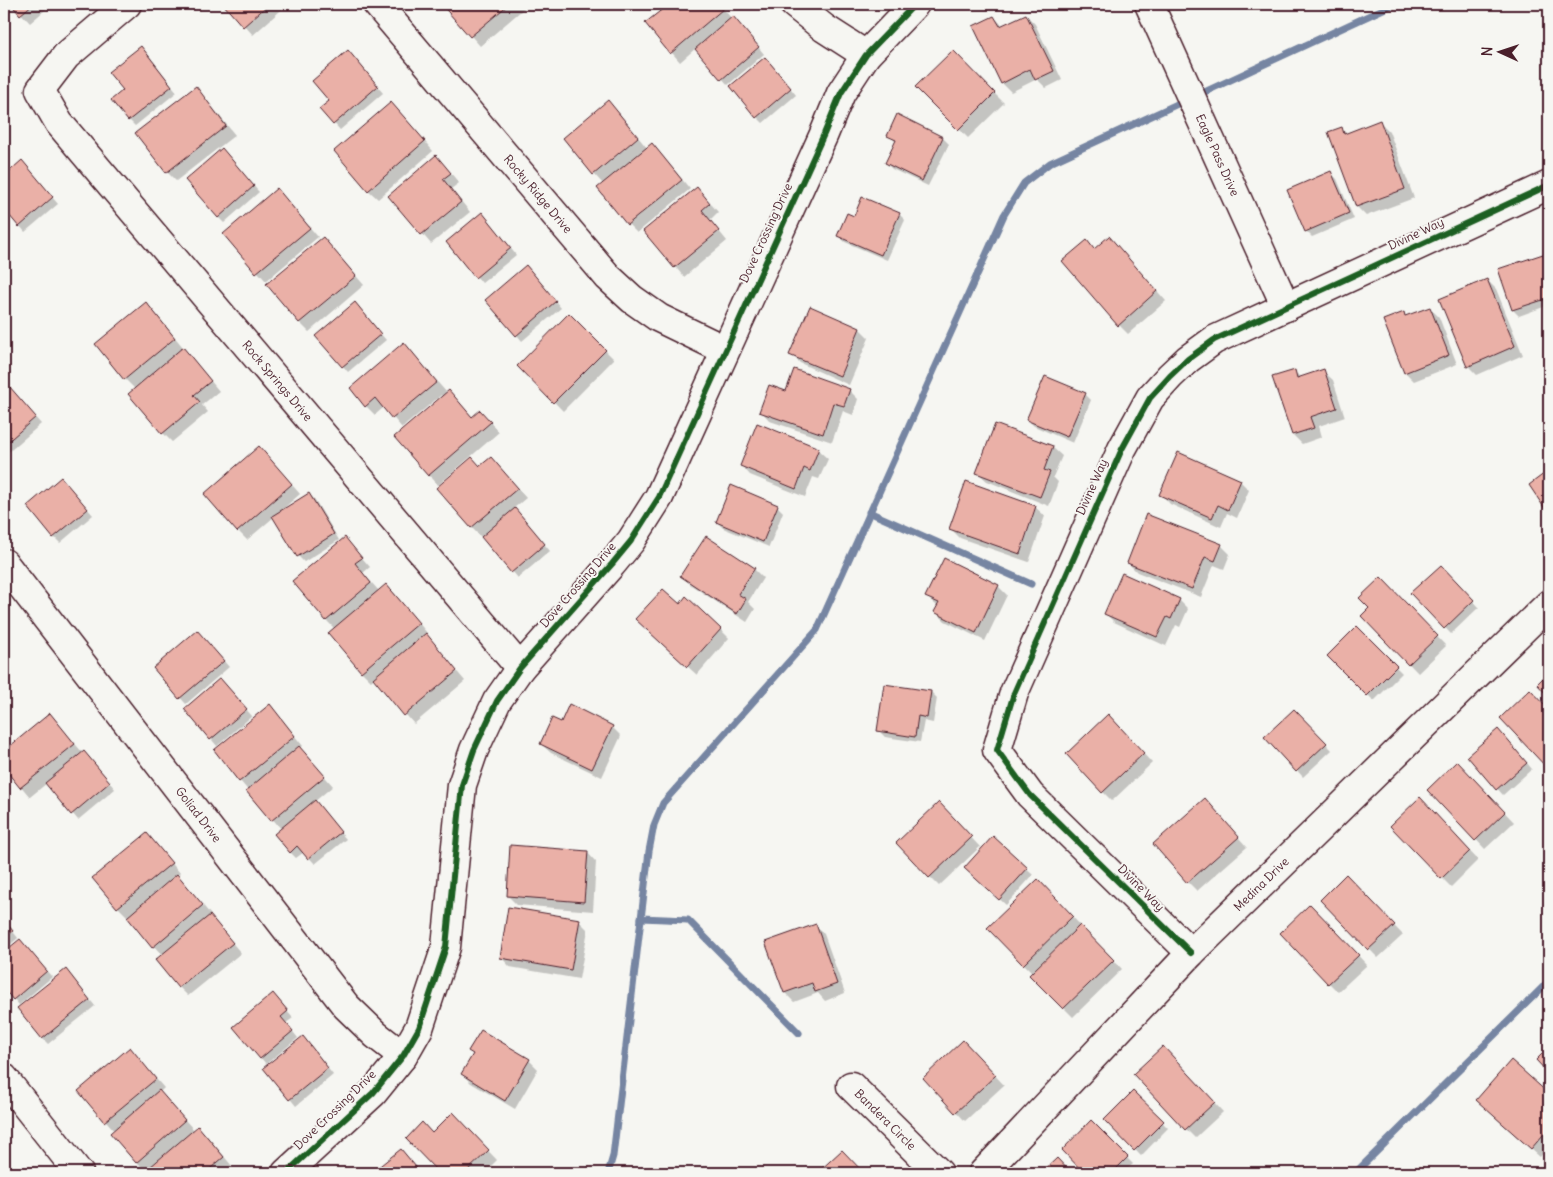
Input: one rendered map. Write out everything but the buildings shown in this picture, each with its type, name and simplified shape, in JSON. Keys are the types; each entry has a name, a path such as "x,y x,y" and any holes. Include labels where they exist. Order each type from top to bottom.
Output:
{"street":[{"name":"Rock Springs Drive","path":"127,4 66,56 40,90 59,123 520,668"},
{"name":"Rocky Ridge Drive","path":"377,4 608,278 632,299 659,318 725,350"},
{"path":"794,4 824,28 866,55"},
{"name":"Dove Crossing Drive","path":"286,1173 373,1093 403,1056 419,1028 446,947 462,785 474,750 497,701 520,668 612,564 646,520 659,497 841,93 866,55 915,4"},
{"name":"Eagle Pass Drive","path":"1149,4 1286,307"},
{"name":"Divine Way","path":"1191,954 1030,795 997,750 1014,693 1122,449 1150,398 1188,358 1214,340 1549,185"},
{"name":"Goliad Drive","path":"4,563 346,1006 376,1035 403,1056"},
{"name":"Medina Drive","path":"983,1173 1191,954 1549,604"},
{"path":"4,1078 79,1173"},
{"name":"Bandera Circle","path":"851,1086 939,1173"}],"waterway":[{"path":"1196,96 1394,4"},
{"path":"608,1173 613,1156 649,851 654,825 663,803 817,630 1004,215 1024,183 1050,163 1186,100"},
{"path":"869,512 1031,584"},
{"path":"641,918 688,920 799,1033"},
{"path":"1355,1173 1549,981"}],"cycle path":[{"path":"286,1173 373,1093 403,1056 419,1028 446,947 462,785 474,750 497,701 520,668 631,541 659,497 841,93 866,55 915,4"},
{"path":"1191,953 1030,795 997,750 1014,693 1122,449 1150,398 1188,359 1214,340 1549,185"}]}
